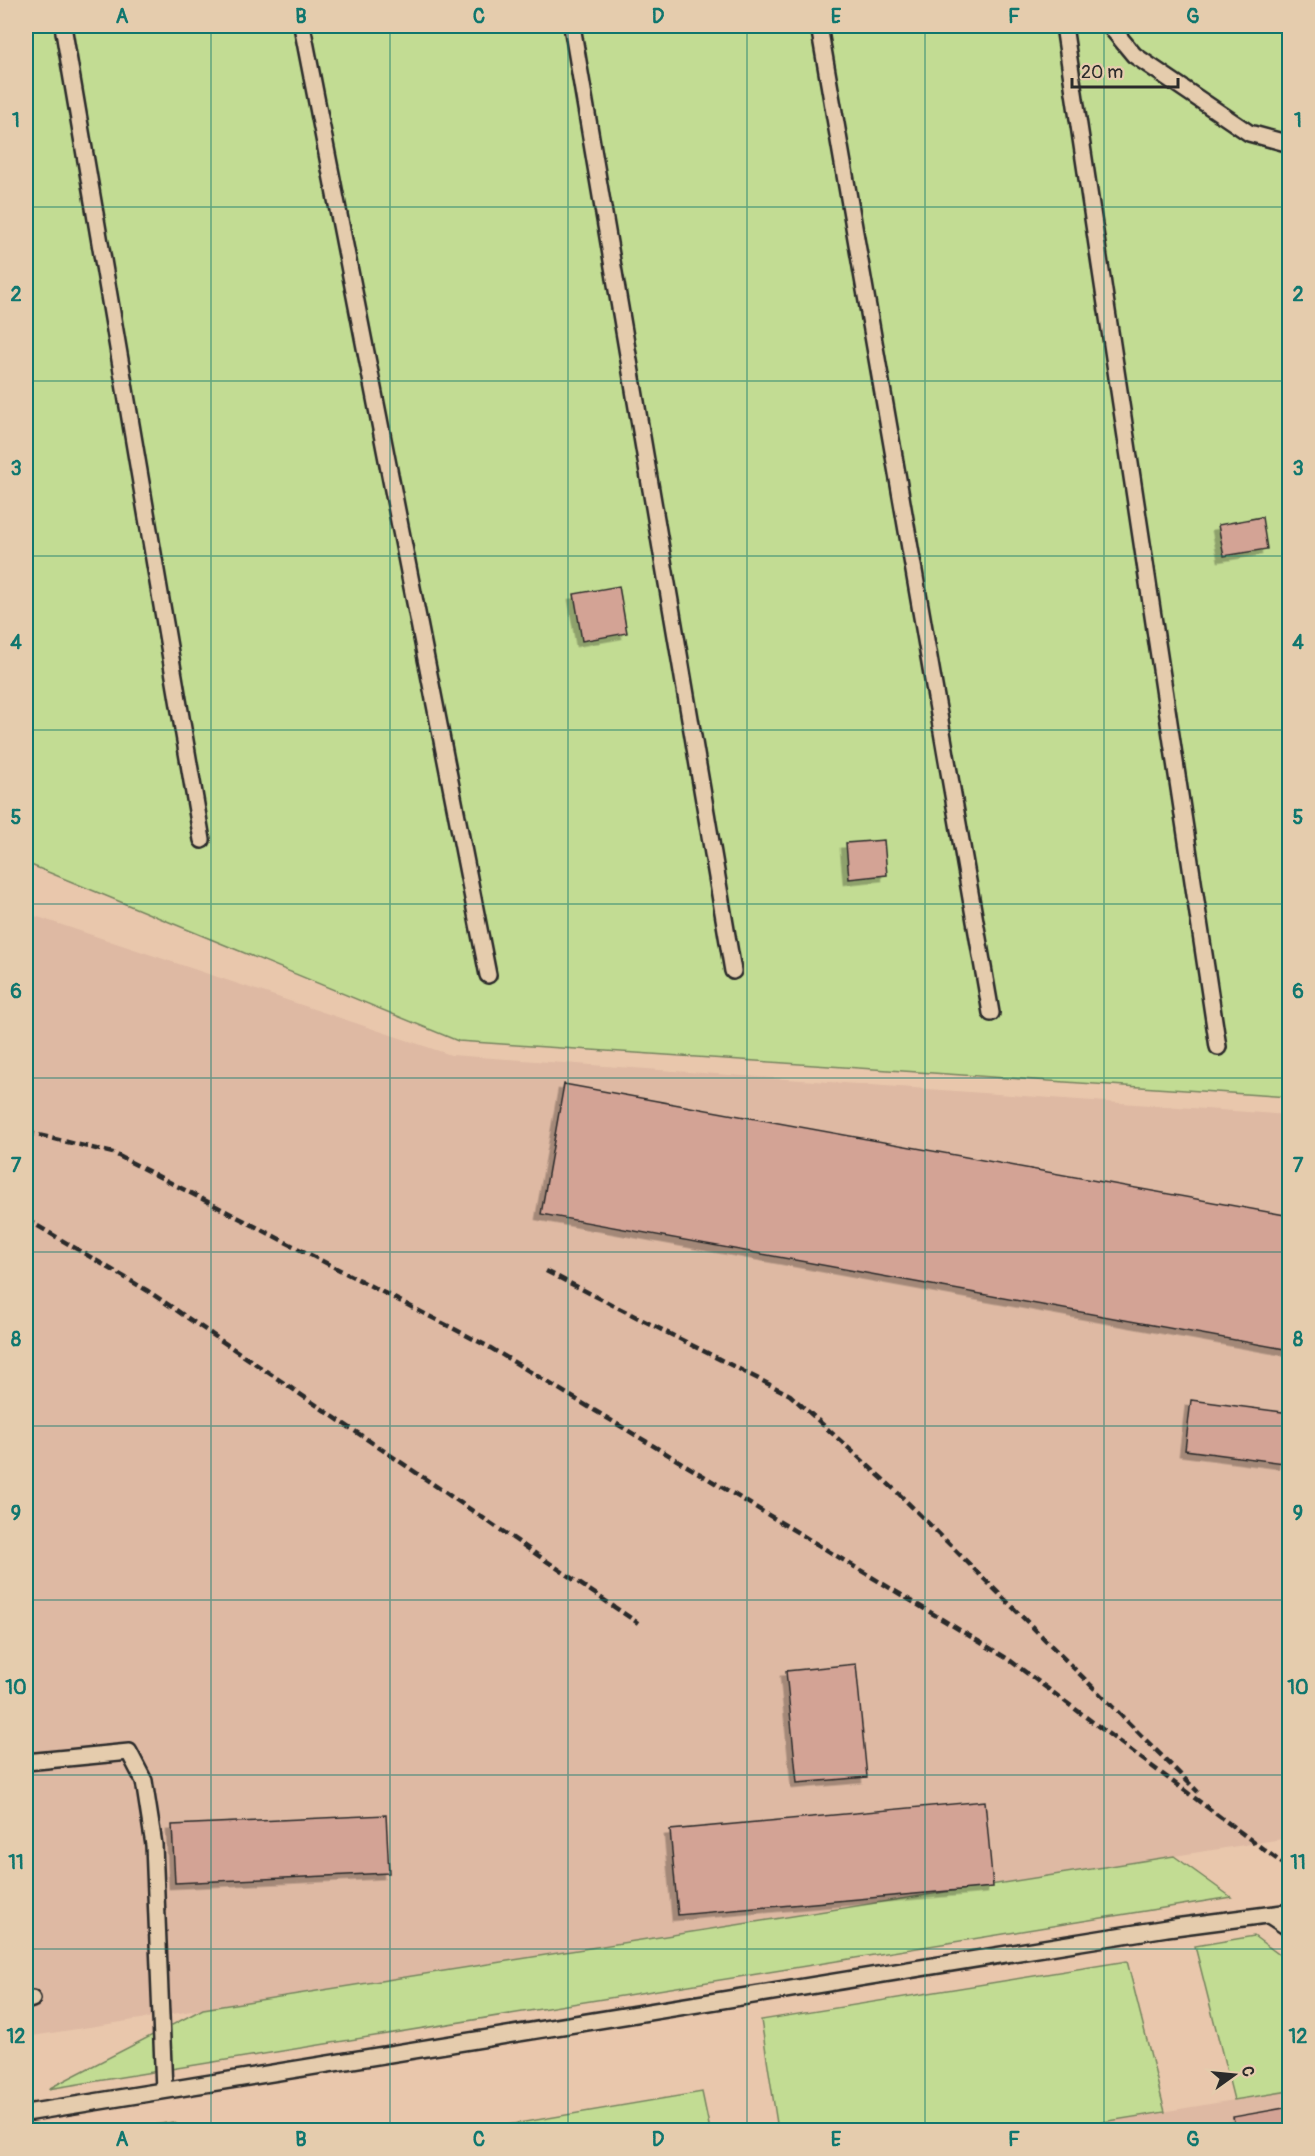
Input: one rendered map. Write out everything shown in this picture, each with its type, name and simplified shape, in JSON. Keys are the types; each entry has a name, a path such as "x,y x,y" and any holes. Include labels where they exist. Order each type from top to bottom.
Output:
{"lane":[{"path":"63,26 202,840"},
{"path":"302,26 488,975"},
{"path":"572,26 733,971"},
{"path":"819,26 992,1013"},
{"path":"1064,26 1218,1047"},
{"path":"1110,26 1134,55 1249,133 1290,144"},
{"path":"26,1762 129,1752 144,1781 154,1845 164,2090"},
{"path":"26,2113 1167,1928 1290,1912"},
{"path":"1269,1915 1290,1929"}],"shaded area":[{"path":"26,913 451,1055 1289,1115 1289,1838 26,2037"},
{"path":"1289,2091 1289,2130 1053,2130 1234,2100"}],"green space":[{"path":"26,26 1289,26 1289,1097 458,1041 26,863"},
{"path":"1174,1856 1231,1897 48,2089 203,2009"},
{"path":"1254,1936 1289,1962 1289,2091 1234,2100 1195,1946"},
{"path":"1127,1961 1165,2112 1053,2130 778,2130 761,2020"},
{"path":"702,2092 710,2130 477,2130"},
{"path":"173,2122 186,2130 123,2130"}],"building":[{"path":"1262,517 1267,549 1224,556 1218,525"},
{"path":"619,586 627,633 582,641 574,594"},
{"path":"884,840 887,875 849,879 846,843"},
{"path":"564,1084 1290,1216 1290,1350 541,1214"},
{"path":"1191,1400 1290,1413 1284,1463 1185,1450"},
{"path":"856,1664 867,1777 797,1783 786,1671"},
{"path":"985,1801 993,1887 678,1915 670,1830"},
{"path":"386,1815 389,1873 175,1883 172,1825"},
{"path":"1290,2107 1290,2130 1236,2130 1233,2117"}],"railway":[{"path":"26,1132 113,1153 489,1347 1008,1659 1290,1869"},
{"path":"26,1219 148,1291 638,1623"},
{"path":"546,1271 790,1395 896,1491 1198,1792"}]}
